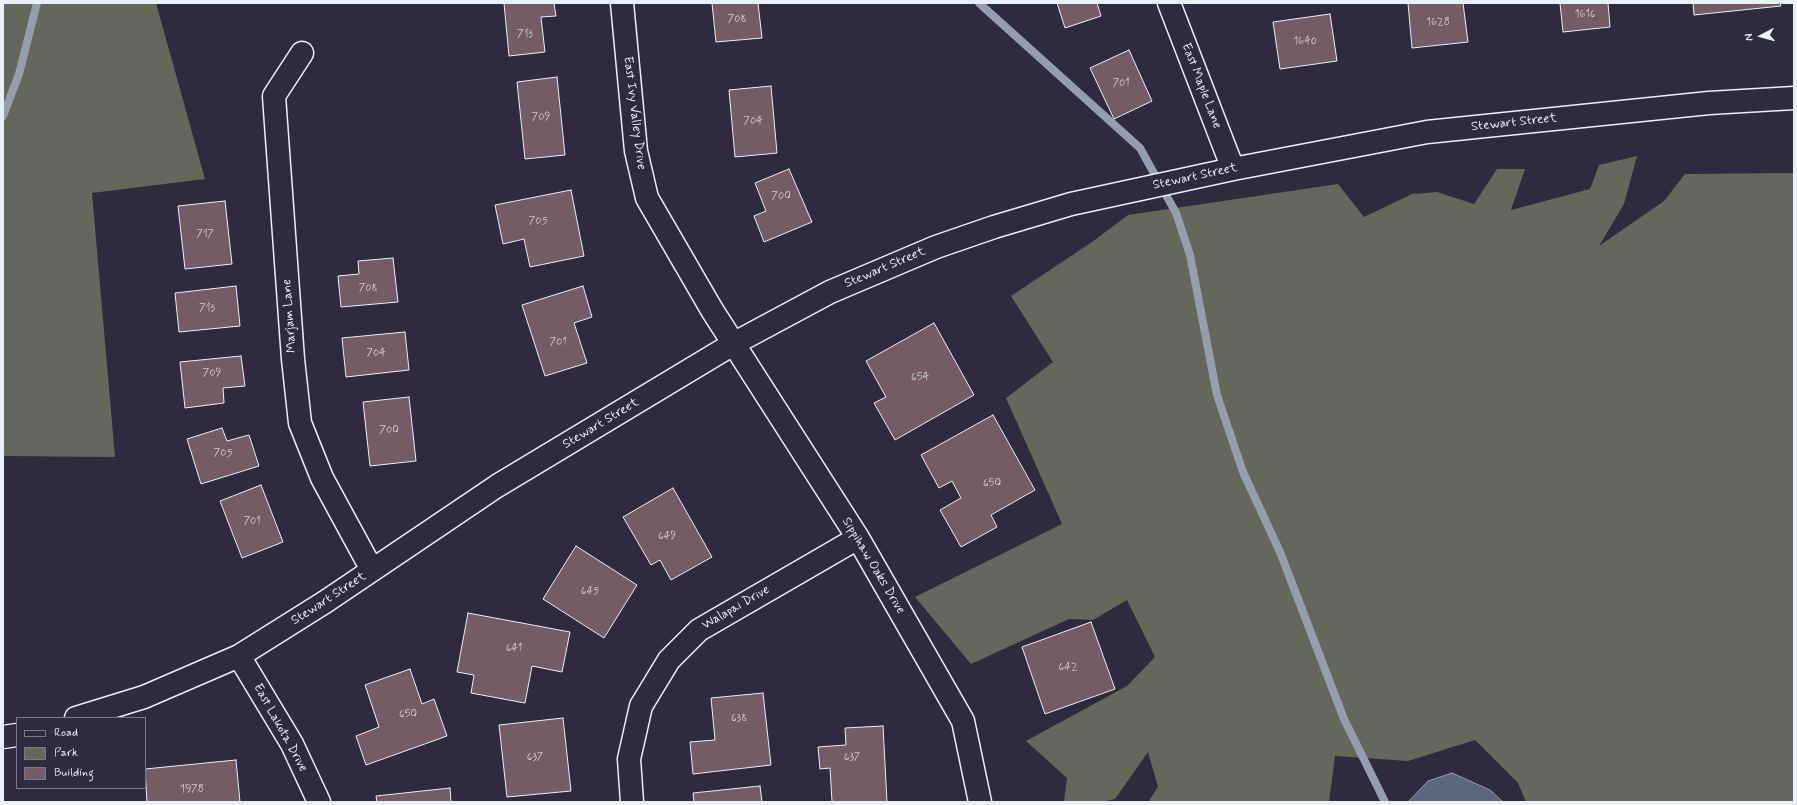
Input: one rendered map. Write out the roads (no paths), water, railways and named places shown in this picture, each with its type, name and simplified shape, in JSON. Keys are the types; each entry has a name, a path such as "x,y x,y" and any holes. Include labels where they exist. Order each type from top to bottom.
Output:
{"street":[{"name":"East Ivy Valley Drive","path":"622,3 636,151 647,198 733,344"},
{"name":"East Maple Lane","path":"1169,3 1233,169"},
{"name":"Marjam Lane","path":"302,52 274,96 293,359 300,423 322,478 372,570"},
{"name":"Stewart Street","path":"79,717 144,697 240,656 325,602 497,486 733,344 830,292 936,247 994,227 1071,204 1233,169 1427,132 1709,103 1794,98"},
{"name":"Sippihaw Oaks Drive","path":"733,344 858,538 963,721 980,802"},
{"name":"Walapai Drive","path":"632,802 629,759 641,706 669,660 699,630 858,538"},
{"name":"East Lakota Drive","path":"240,656 292,744 319,802"},
{"path":"3,737 16,735"}],"water":[{"path":"1452,773 1490,790 1503,802 1408,802 1428,781"}],"waterway":[{"path":"3,116 19,74 37,3"},
{"path":"979,3 1140,148 1176,213 1190,255 1217,395 1243,472 1280,552 1344,719 1385,802"}]}
